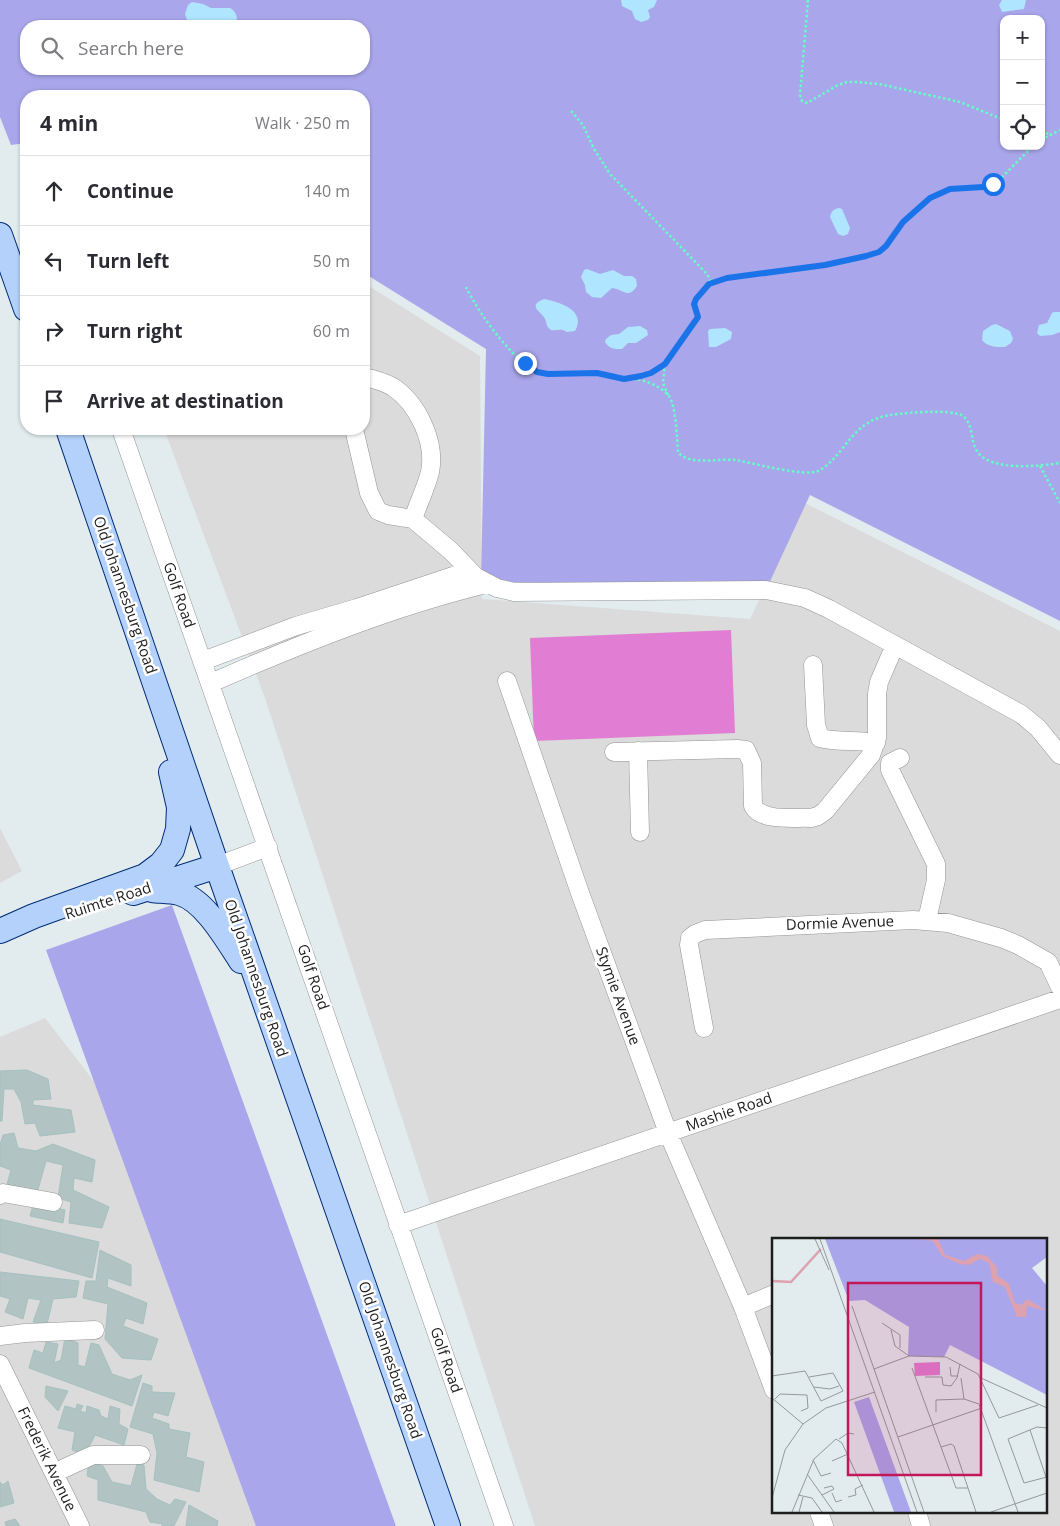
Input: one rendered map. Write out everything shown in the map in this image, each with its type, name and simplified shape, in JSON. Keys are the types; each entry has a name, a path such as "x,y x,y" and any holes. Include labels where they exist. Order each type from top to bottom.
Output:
{"main road":[{"path":"0,235 20,293"},
{"name":"Old Johannesburg Road","path":"70,435 217,866 448,1526"},
{"path":"0,931 34,916 145,876 161,864 172,850 178,830 178,807 175,785 157,725 152,693 152,674"},
{"name":"Ruimte Road","path":"0,936 217,866"},
{"path":"144,889 179,893 195,901 207,913 260,990"}],"street":[{"path":"370,378 380,381 393,388 406,399 422,422 428,436 431,451 430,472 413,520"},
{"name":"Golf Road","path":"123,435 504,1526"},
{"path":"355,435 373,505 381,513 413,520 451,551 468,571 486,584 514,592 756,590 776,591 805,598 1021,714 1038,728 1060,755"},
{"path":"203,661 296,626 468,571"},
{"path":"211,683 258,662 364,622 444,594 486,584"},
{"path":"614,752 746,750 752,763 753,806 756,811 766,817 811,818 818,816 825,811 871,756 876,743 879,682 895,645"},
{"path":"813,665 816,725 820,738 834,741 862,740 876,743"},
{"name":"Stymie Avenue","path":"507,680 580,893 668,1133 743,1307 772,1385"},
{"path":"638,751 640,832"},
{"path":"900,758 890,763 890,770 936,864 936,880 927,920"},
{"path":"217,866 268,847"},
{"name":"Dormie Avenue","path":"704,1028 689,945 690,938 705,930 927,920 948,923 1002,938 1048,962 1060,987"},
{"name":"Mashie Road","path":"398,1225 1060,998"},
{"path":"0,1195 3,1193 53,1202"},
{"path":"743,1307 772,1295"},
{"path":"0,1336 95,1330"},
{"name":"Frederik Avenue","path":"0,1364 80,1526"},
{"path":"54,1474 93,1455 141,1455"},
{"path":"820,1514 824,1526"}],"path":[{"path":"808,0 800,96 802,101 807,102 847,82 856,82 878,84 960,102 1000,118"},
{"path":"572,112 583,125 594,149 610,174 707,274 710,280 709,284"},
{"path":"1045,137 1060,130"},
{"path":"1045,133 1050,134"},
{"path":"632,379 651,373 665,364 698,317 694,304 709,284 727,278 825,265 879,252 886,246 903,222 930,198 950,189 983,187 993,184 1029,150"},
{"path":"466,287 473,301 497,335 518,357 537,372 548,374 597,373 615,378 642,380 652,384 669,396"},
{"path":"665,364 663,383 669,396 673,413 678,452 681,456 690,460 736,460 785,469 816,472 867,422 899,414 948,412 962,416 970,426 977,452 988,460 1001,465 1022,467 1060,464"},
{"path":"1040,466 1060,503"}],"shaded area":[{"path":"0,0 1060,0 1060,621 810,495 766,590 481,581 486,349 370,277 370,90 20,90 20,144 11,145 0,117"},
{"path":"370,287 480,356 482,599 750,619 805,503 1060,631 1060,1526 535,1526 265,698 166,435 370,435"},
{"path":"731,630 735,733 534,741 530,638"},
{"path":"0,828 22,871 0,883"},
{"path":"172,905 396,1526 256,1526 46,950"},
{"path":"45,1018 110,1102 257,1526 0,1526 0,1037"}],"sand":[{"path":"621,0 657,0 654,7 648,10 650,17 648,20 641,22 635,19 632,11 622,6"},
{"path":"1002,0 1026,0 1024,9 1002,12 999,5"},
{"path":"192,2 211,8 230,8 234,11 237,20 187,20 185,14 188,5"},
{"path":"835,209 842,209 850,228 848,234 843,236 838,234 830,217"},
{"path":"587,269 600,274 613,270 624,276 632,276 636,279 637,286 628,293 612,288 601,298 592,297 586,292 581,277 584,270"},
{"path":"544,299 564,305 574,312 578,324 575,331 567,332 549,329 545,319 536,307 536,304"},
{"path":"1054,312 1060,312 1060,332 1040,336 1037,333 1039,325 1047,323"},
{"path":"996,324 1010,331 1013,339 1005,347 989,345 982,340 983,331"},
{"path":"640,326 647,330 648,335 636,343 628,343 622,349 615,349 605,342 611,335 619,334 628,327"},
{"path":"725,328 732,332 731,339 716,347 709,347 708,331 710,329"}],"building":[{"path":"27,1070 48,1079 51,1099 33,1100 33,1105 71,1110 75,1132 40,1136 35,1123 25,1124 21,1102 14,1089 4,1089 2,1121 0,1121 0,1071"},
{"path":"14,1133 18,1148 36,1151 53,1144 95,1160 92,1182 74,1178 73,1190 109,1207 102,1228 69,1223 71,1202 58,1198 63,1165 46,1161 37,1193 7,1184 11,1170 0,1166 0,1145 3,1135"},
{"path":"34,1202 65,1210 63,1223 30,1216"},
{"path":"0,1219 99,1242 92,1278 0,1252"},
{"path":"100,1250 131,1265 131,1286 108,1278 107,1287 147,1303 143,1324 126,1318 123,1326 158,1339 151,1360 122,1358 105,1339 108,1304 83,1298 86,1281 96,1281"},
{"path":"0,1272 79,1281 76,1297 53,1299 47,1324 33,1322 41,1300 28,1298 23,1319 5,1312 10,1299 0,1296"},
{"path":"65,1338 78,1343 78,1365 85,1367 91,1343 99,1345 112,1374 130,1380 142,1375 132,1406 29,1368 34,1350 43,1353 46,1342 58,1344 54,1363 61,1360"},
{"path":"143,1383 152,1386 152,1392 175,1393 168,1416 154,1412 152,1418 169,1424 169,1429 190,1433 186,1457 204,1462 199,1492 154,1480 157,1453 153,1434 130,1427"},
{"path":"46,1386 68,1391 58,1411 45,1397"},
{"path":"77,1404 83,1406 80,1411 86,1413 87,1406 99,1410 101,1416 108,1419 110,1406 120,1409 119,1424 128,1429 124,1445 95,1435 85,1455 72,1450 75,1432 58,1428 65,1406 76,1409"},
{"path":"89,1462 103,1466 112,1482 131,1486 137,1464 144,1465 146,1489 157,1499 170,1505 175,1499 186,1502 174,1526 161,1526 163,1524 150,1522 146,1512 98,1500 98,1480 87,1476"},
{"path":"8,1481 14,1503 0,1507 0,1482 3,1485"},
{"path":"189,1505 218,1521 217,1526 186,1526"},
{"path":"15,1519 20,1526 6,1526 5,1522"}],"route":[{"path":"525,363 537,372 548,374 597,373 615,378 632,379 651,373 665,364 687,330 698,317 694,304 709,284 727,278 825,265 879,252 886,246 903,222 930,198 950,189 977,188 993,184"}]}
